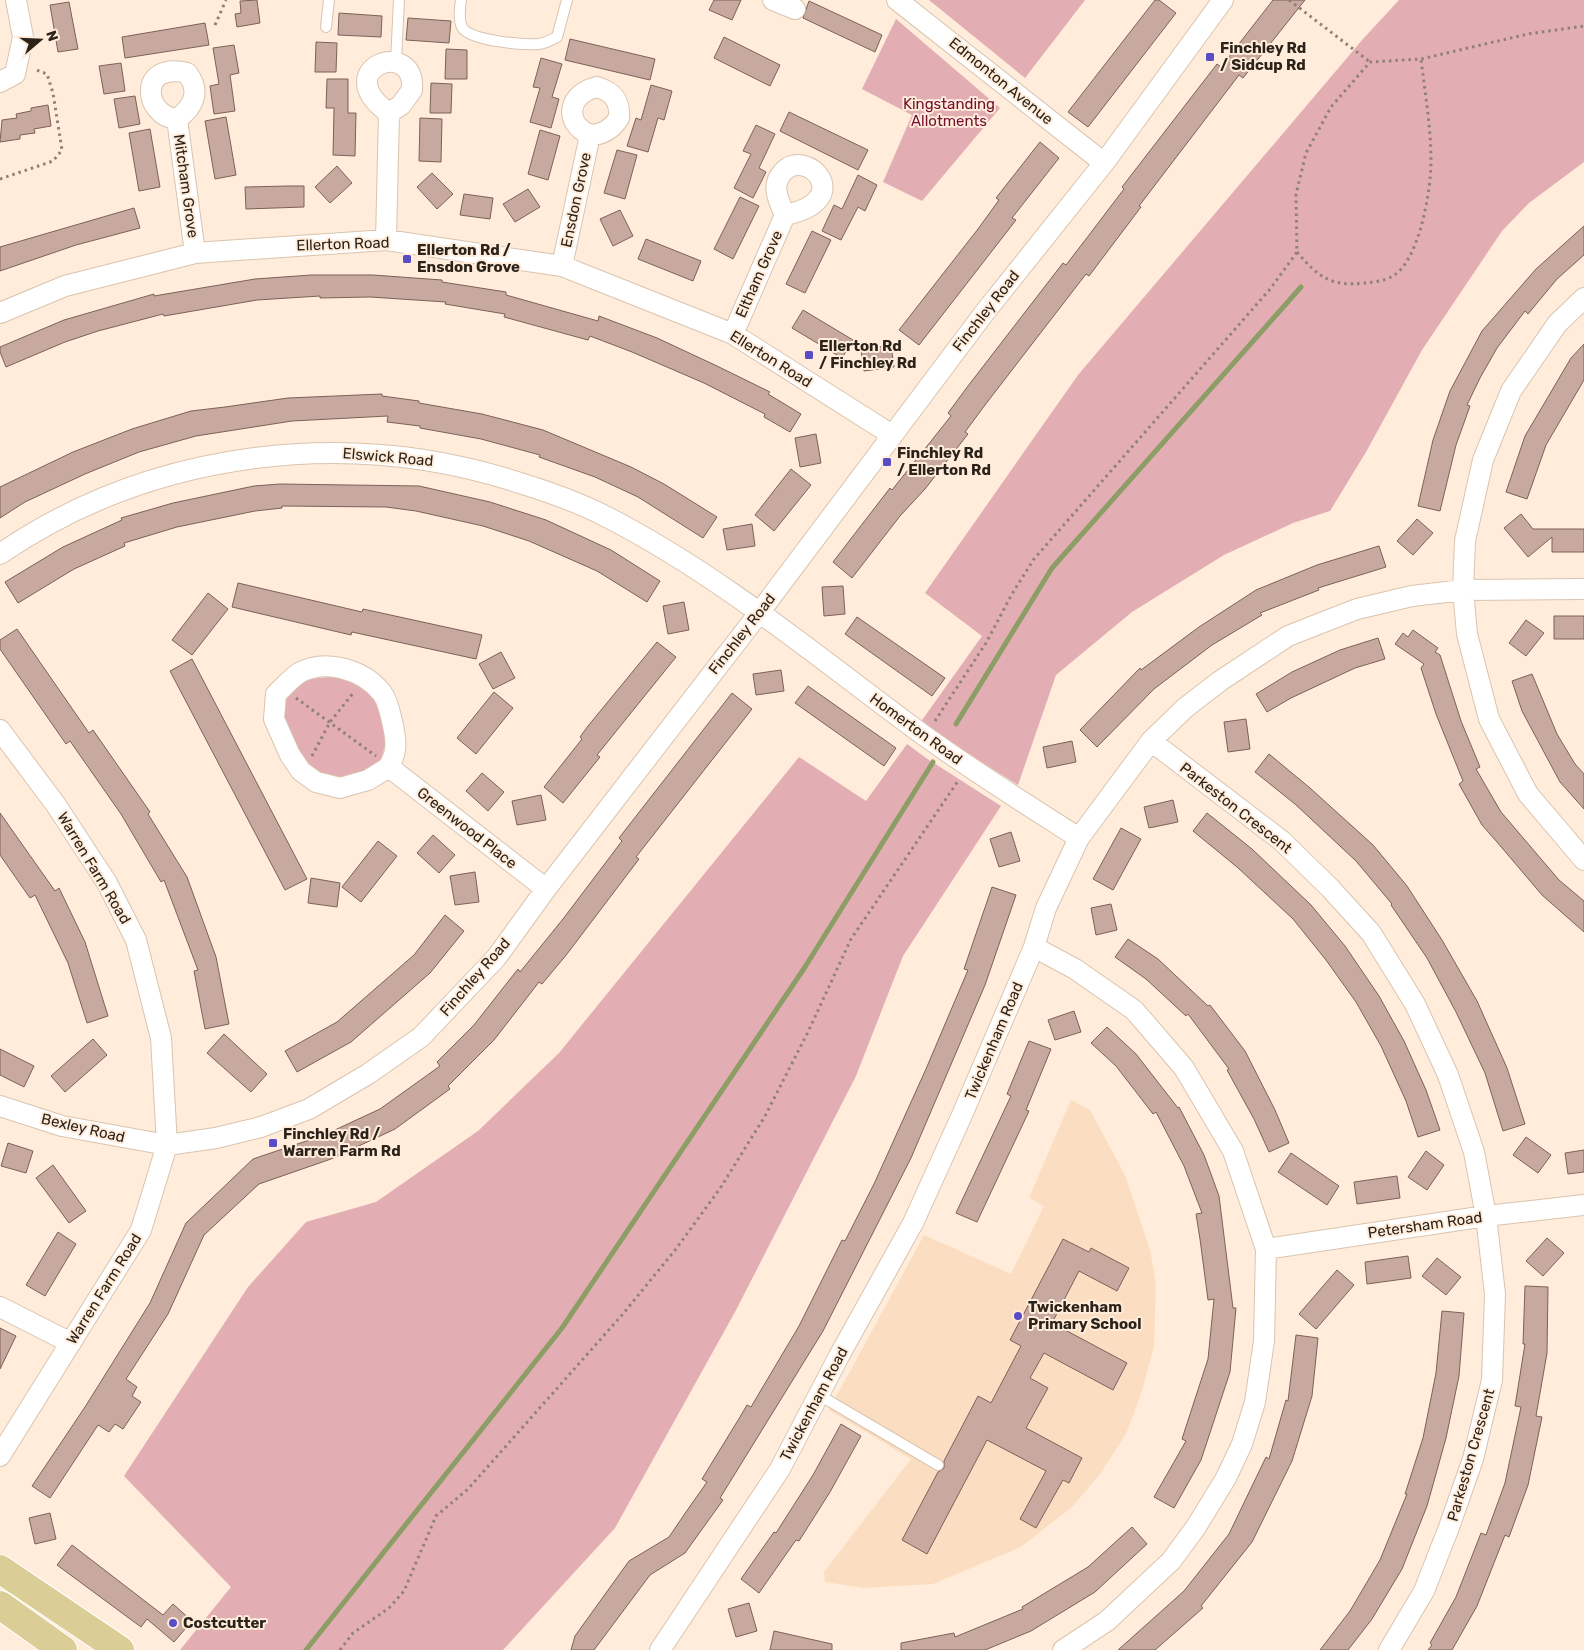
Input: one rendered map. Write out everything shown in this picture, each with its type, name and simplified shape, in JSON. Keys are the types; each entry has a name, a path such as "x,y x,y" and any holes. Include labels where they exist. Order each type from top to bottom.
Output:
{"main road":[{"path":"0,1570 120,1650"},
{"path":"0,1605 54,1647"}],"street":[{"path":"0,82 15,74 24,37 17,0"},
{"name":"Edmonton Avenue","path":"897,0 1104,163"},
{"name":"Finchley Road","path":"167,1145 216,1138 261,1127 309,1109 368,1074 421,1037 496,958 546,888 759,613 985,312 1104,163 1223,0"},
{"path":"382,62 396,62 402,64 410,73 412,90 401,105 389,113 378,105 370,94 366,84 367,75 374,66 382,62"},
{"path":"386,240 389,113"},
{"name":"Mitcham Grove","path":"177,119 195,253"},
{"name":"Ensdon Grove","path":"562,266 590,135"},
{"name":"Eltham Grove","path":"733,334 785,215"},
{"name":"Ellerton Road","path":"0,313 64,286 195,253 386,240 562,266 733,334 892,435"},
{"path":"1584,298 1557,324 1508,399 1483,460 1465,540 1463,590 1467,634 1489,719 1528,794 1584,860"},
{"name":"Elswick Road","path":"0,554 37,528 108,497 189,469 271,455 330,452 357,454 431,460 489,473 563,497 607,517 692,566 759,613"},
{"name":"Twickenham Road","path":"666,1648 780,1470 912,1223 962,1115 1034,947 1046,908 1079,838 1151,741 1192,702 1288,636 1357,609 1412,596 1463,590 1584,589"},
{"name":"Homerton Road","path":"759,613 967,767 1079,838"},
{"path":"329,666 345,668 364,678 383,694 388,710 396,749 385,763 368,780 340,788 316,782 301,771 290,755 274,719 276,694 299,673 329,666"},
{"name":"Warren Farm Road","path":"0,730 62,813 107,883 136,940 161,1038 167,1145 141,1230 71,1343 2,1446"},
{"name":"Parkeston Crescent","path":"1151,741 1282,841 1330,888 1371,933 1415,1004 1448,1075 1474,1152 1486,1216 1495,1294 1492,1380 1473,1459 1448,1530 1424,1591 1388,1650"},
{"name":"Greenwood Place","path":"385,763 546,888"},
{"path":"1034,947 1075,969 1134,1010 1184,1068 1233,1151 1266,1249 1264,1341 1255,1402 1242,1444 1230,1470 1196,1527 1171,1561 1107,1621 1063,1650"},
{"name":"Bexley Road","path":"0,1106 62,1126 167,1145"},
{"name":"Petersham Road","path":"1266,1249 1486,1216 1584,1205"},
{"path":"0,1307 71,1343"}],"lane":[{"path":"326,27 329,0"},
{"path":"396,62 399,0"},
{"path":"461,0 460,16 462,26 466,32 481,38 531,44 548,42 557,36 567,0"},
{"path":"819,1395 938,1465"}],"path":[{"path":"215,25 226,0"},
{"path":"1289,0 1370,62 1421,59 1528,34 1584,26"},
{"path":"1297,252 1316,274 1346,285 1392,277 1409,260 1419,233 1428,192 1431,163 1421,59"},
{"path":"925,736 986,643 1012,594 1034,560 1265,295 1297,252 1296,194 1306,152 1331,107 1370,62"},
{"path":"0,179 53,161 62,150 53,93 47,74 18,63"},
{"path":"310,760 330,722 360,685"},
{"path":"288,692 385,763"},
{"path":"340,1650 353,1633 389,1608 404,1592 436,1516 468,1489 622,1315 676,1249 721,1187 765,1116 808,1032 851,939 967,767"}],"shaded area":[{"name":"Twickenham Primary School","path":"1071,1100 1090,1110 1125,1175 1150,1250 1156,1284 1154,1347 1141,1394 1126,1434 1100,1474 1072,1507 1021,1547 933,1584 863,1588 825,1582 824,1572 911,1459 829,1410 924,1235 1011,1274 1044,1206 1029,1198"}],"green space":[{"name":"Kingstanding Allotments","path":"929,0 1085,0 1025,78"},
{"path":"1399,0 1584,0 1584,162 1529,203 1502,231 1422,350 1366,452 1330,511 1293,523 1224,555 1132,612 1056,675 1018,785 920,723 982,636 925,593 1078,375 1363,39"},
{"name":"Kingstanding Allotments","path":"896,19 1000,108 922,201 883,182 912,115 862,89"},
{"path":"343,678 360,685 375,697 388,736 381,759 369,769 338,780 305,767 281,712 288,695 298,685 310,679"},
{"path":"907,744 1001,806 903,956 856,1076 735,1312 615,1528 503,1650 180,1650 231,1587 124,1476 248,1287 306,1222 376,1202 478,1131 559,1053 799,757 866,801"}],"building":[{"path":"257,0 260,23 237,27 235,14 241,13 240,1"},
{"path":"714,0 741,0 732,20 709,10"},
{"path":"1155,0 1159,0 1176,13 1088,127 1068,112"},
{"path":"1273,0 1305,0 1243,78 1239,75 1139,206 1141,207 1089,276 1086,274 985,405 965,432 968,434 925,489 900,516 852,578 833,562 890,488 892,490 951,416 948,413 968,386 1063,263 1066,265 1124,189 1122,187 1217,64 1221,67"},
{"path":"809,1 882,35 875,52 803,18"},
{"path":"69,2 78,49 58,52 50,5"},
{"path":"339,13 382,16 381,37 338,35"},
{"path":"408,18 451,21 449,43 406,40"},
{"path":"205,23 209,45 125,58 122,37"},
{"path":"724,37 780,65 770,86 714,58"},
{"path":"570,39 655,59 650,80 565,60"},
{"path":"316,42 337,43 336,72 315,72"},
{"path":"234,45 239,73 230,75 235,111 214,114 210,86 219,84 213,48"},
{"path":"446,49 467,50 467,79 445,79"},
{"path":"541,58 562,64 552,97 559,99 551,128 530,122 540,88 533,87"},
{"path":"121,63 125,91 104,94 99,66"},
{"path":"327,79 348,79 348,113 356,113 355,156 333,155 334,108 326,108"},
{"path":"431,83 452,84 451,113 430,113"},
{"path":"651,85 672,91 664,120 658,118 648,152 627,146 636,118 641,120"},
{"path":"135,96 140,124 119,128 114,99"},
{"path":"48,105 51,126 34,129 35,133 20,135 20,139 0,142 2,120 17,118 16,114 31,111 31,108"},
{"path":"789,112 868,150 858,170 780,131"},
{"path":"226,117 236,175 215,179 205,121"},
{"path":"420,118 442,119 441,162 419,161"},
{"path":"756,125 775,134 759,168 766,172 753,198 734,188 751,154 743,151"},
{"path":"150,129 160,187 139,191 129,133"},
{"path":"540,130 560,136 548,180 528,174"},
{"path":"1040,142 1059,158 1012,218 1016,220 919,345 899,330 978,229 999,200 996,198"},
{"path":"617,150 637,155 625,199 604,193"},
{"path":"337,166 352,183 330,203 315,187"},
{"path":"432,173 453,194 437,209 417,187"},
{"path":"858,175 877,185 865,211 858,207 841,240 822,231 834,205 842,209"},
{"path":"304,186 304,207 246,209 245,187"},
{"path":"528,189 540,207 515,222 503,204"},
{"path":"464,194 493,198 490,219 460,215"},
{"path":"740,197 759,206 733,259 714,249"},
{"path":"134,208 140,228 76,245 0,271 0,247"},
{"path":"620,210 633,236 613,246 600,219"},
{"path":"1584,226 1584,255 1557,279 1528,314 1525,311 1497,348 1480,378 1467,405 1470,406 1456,445 1440,511 1418,506 1433,440 1450,391 1482,331 1536,269"},
{"path":"812,231 831,240 805,293 786,284"},
{"path":"646,239 701,261 693,281 638,259"},
{"path":"311,275 373,275 442,280 442,282 506,292 506,295 598,321 599,316 657,338 717,366 770,392 768,394 801,414 790,432 764,417 765,414 704,383 590,336 588,340 504,317 505,314 445,304 446,302 370,297 320,298 320,296 257,300 164,316 163,314 98,331 65,342 6,367 0,352 0,347 64,320 154,294 154,296 255,279"},
{"path":"803,310 853,340 842,358 792,328"},
{"path":"1584,344 1584,380 1546,445 1527,499 1506,492 1525,436 1571,358"},
{"path":"891,345 894,367 864,371 861,350"},
{"path":"382,394 382,396 419,401 419,403 482,414 543,430 631,467 664,484 717,517 703,538 638,497 595,477 539,457 540,455 481,439 420,428 420,426 387,422 388,416 292,421 196,436 139,452 85,474 25,502 0,518 0,487 73,452 132,429 191,411 288,398"},
{"path":"816,434 821,463 800,467 795,438"},
{"path":"791,469 811,485 774,531 755,515"},
{"path":"280,484 419,486 490,502 546,520 611,550 660,581 647,602 597,571 529,541 483,526 416,511 386,507 282,506 282,508 255,511 177,527 124,543 125,546 74,569 18,603 5,582 63,547 122,520 121,518 173,503 254,486"},
{"path":"1521,514 1533,529 1584,529 1584,552 1552,552 1552,537 1528,557 1504,528"},
{"path":"1417,519 1433,533 1413,555 1397,541"},
{"path":"752,524 755,546 727,550 723,529"},
{"path":"1379,546 1386,567 1318,588 1319,590 1260,613 1262,615 1212,645 1154,689 1097,747 1080,730 1140,668 1141,670 1199,627 1256,590 1317,565"},
{"path":"238,583 362,612 363,609 482,635 476,659 352,632 351,635 232,607"},
{"path":"843,586 845,614 824,616 822,587"},
{"path":"208,593 228,609 192,655 172,640"},
{"path":"684,602 689,630 668,634 663,606"},
{"path":"1554,616 1584,616 1584,639 1554,639"},
{"path":"857,617 945,678 932,696 845,634"},
{"path":"1526,620 1544,633 1526,656 1509,643"},
{"path":"17,629 89,733 93,730 150,812 148,814 187,877 216,957 229,1024 205,1029 194,971 198,970 164,880 161,882 121,814 70,741 66,744 0,649 0,640"},
{"path":"1413,630 1438,648 1435,652 1440,655 1461,721 1480,767 1476,769 1501,812 1559,880 1584,901 1584,932 1542,895 1482,825 1459,784 1463,781 1436,714 1421,668 1424,664 1395,644 1403,633 1408,637"},
{"path":"1378,638 1385,659 1355,668 1291,698 1267,712 1256,694 1292,672 1340,650"},
{"path":"657,642 676,657 597,755 600,757 563,803 544,787 582,739 580,737 588,726"},
{"path":"501,652 515,678 493,689 479,664"},
{"path":"192,659 307,879 285,890 170,671"},
{"path":"781,670 784,691 756,695 753,674"},
{"path":"1532,674 1557,734 1575,764 1584,774 1584,809 1560,782 1522,711 1512,681"},
{"path":"808,686 896,748 884,766 795,703"},
{"path":"494,692 513,708 476,754 457,738"},
{"path":"732,693 752,709 636,857 639,859 567,954 542,984 539,982 494,1040 448,1086 450,1089 395,1129 331,1159 259,1184 204,1235 168,1314 126,1379 137,1387 132,1396 141,1402 123,1429 115,1424 109,1432 98,1425 50,1498 32,1486 85,1407 150,1303 186,1223 253,1159 324,1135 380,1109 440,1066 437,1062 474,1025 518,969 520,972 563,919 622,841 619,838"},
{"path":"1246,719 1250,749 1228,752 1224,722"},
{"path":"1072,741 1076,762 1047,768 1043,747"},
{"path":"1269,754 1373,845 1407,886 1442,940 1477,1001 1507,1068 1525,1124 1503,1131 1485,1073 1456,1012 1427,958 1392,904 1356,861 1295,804 1255,772"},
{"path":"482,773 504,792 488,811 466,791"},
{"path":"541,795 546,820 517,825 512,801"},
{"path":"1173,800 1178,822 1149,828 1144,807"},
{"path":"0,813 55,891 59,888 85,942 108,1016 87,1023 68,963 35,895 30,898 0,855"},
{"path":"1207,813 1252,849 1311,905 1345,946 1379,996 1404,1041 1426,1090 1440,1130 1418,1137 1406,1101 1381,1046 1356,1002 1326,960 1293,919 1237,867 1193,831"},
{"path":"1121,828 1141,839 1113,890 1093,879"},
{"path":"1011,832 1020,861 999,867 990,839"},
{"path":"433,835 455,855 439,873 417,853"},
{"path":"378,841 397,856 361,902 342,887"},
{"path":"475,872 479,902 455,905 450,876"},
{"path":"311,878 340,883 337,907 308,903"},
{"path":"992,887 1016,895 985,985 911,1158 823,1331 720,1498 723,1500 685,1553 650,1575 594,1650 571,1650 575,1636 629,1561 669,1537 707,1482 702,1479 747,1405 751,1407 799,1326 842,1240 845,1241 874,1184 926,1069 968,970 964,969"},
{"path":"1111,904 1117,930 1096,935 1091,908"},
{"path":"445,915 464,931 430,973 351,1042 297,1072 285,1051 337,1022 414,955"},
{"path":"1128,939 1158,959 1208,1006 1210,1005 1245,1051 1275,1110 1289,1143 1269,1152 1254,1119 1227,1070 1229,1069 1188,1014 1186,1016 1146,979 1115,957"},
{"path":"1074,1011 1081,1032 1055,1040 1048,1020"},
{"path":"1107,1027 1136,1054 1179,1107 1204,1155 1219,1196 1233,1308 1236,1308 1230,1372 1201,1460 1174,1508 1154,1497 1186,1441 1182,1439 1208,1359 1214,1299 1208,1300 1196,1214 1202,1213 1184,1166 1156,1112 1153,1114 1116,1066 1091,1043"},
{"path":"224,1034 267,1074 251,1092 207,1053"},
{"path":"93,1039 107,1055 65,1092 51,1076"},
{"path":"1029,1041 1051,1049 1026,1110 1029,1111 977,1222 956,1213 1011,1096 1007,1094"},
{"path":"0,1049 34,1066 24,1087 0,1075"},
{"path":"1526,1137 1551,1155 1538,1173 1513,1155"},
{"path":"8,1143 33,1151 26,1173 1,1166"},
{"path":"1584,1150 1584,1172 1568,1174 1565,1153"},
{"path":"1426,1151 1444,1165 1427,1190 1408,1177"},
{"path":"1291,1153 1339,1186 1327,1205 1278,1172"},
{"path":"53,1165 86,1211 69,1223 36,1178"},
{"path":"1397,1176 1400,1198 1357,1204 1354,1182"},
{"path":"58,1232 76,1244 45,1296 26,1285"},
{"path":"1547,1238 1564,1253 1543,1276 1526,1261"},
{"path":"1063,1239 1089,1252 1091,1248 1129,1268 1117,1291 1079,1271 1052,1323 1127,1363 1113,1390 1044,1353 1030,1378 1048,1388 1026,1428 1082,1458 1069,1483 1063,1480 1036,1528 1020,1519 1046,1471 987,1440 927,1554 902,1540 938,1472 944,1468 944,1461 978,1396 991,1403 1021,1346 1010,1340"},
{"path":"1408,1256 1411,1278 1367,1284 1365,1262"},
{"path":"1437,1258 1461,1277 1446,1295 1422,1276"},
{"path":"1337,1270 1354,1285 1316,1329 1299,1314"},
{"path":"1525,1286 1548,1287 1547,1353 1536,1416 1542,1417 1528,1485 1509,1537 1505,1535 1477,1606 1452,1650 1428,1650 1432,1645 1430,1643 1456,1597 1481,1533 1486,1535 1505,1483 1521,1407 1515,1406 1525,1344 1523,1344"},
{"path":"1442,1311 1464,1313 1459,1376 1446,1438 1427,1506 1402,1569 1372,1619 1348,1650 1320,1650 1350,1611 1380,1560 1407,1494 1405,1494 1423,1438 1436,1373"},
{"path":"0,1328 16,1336 0,1369"},
{"path":"1296,1335 1318,1338 1312,1396 1292,1461 1252,1542 1201,1606 1203,1608 1155,1650 1118,1650 1184,1591 1229,1534 1266,1457 1269,1459 1286,1400 1288,1401"},
{"path":"841,1424 861,1436 830,1492 799,1541 796,1540 759,1593 741,1579 774,1532 776,1533 813,1475"},
{"path":"50,1513 56,1539 35,1544 29,1518"},
{"path":"1132,1527 1147,1544 1095,1592 1031,1631 985,1650 901,1650 901,1643 954,1633 955,1637 1023,1609 1022,1607 1088,1567"},
{"path":"72,1545 163,1615 173,1604 192,1621 174,1642 147,1619 141,1627 57,1565"},
{"path":"749,1603 757,1631 736,1637 728,1609"},
{"path":"774,1631 832,1644 832,1650 770,1650"}],"waterway":[{"path":"956,724 1052,568 1301,287"},
{"path":"306,1650 562,1328 805,967 933,762"}],"place":[{"name":"Finchley Rd / Sidcup Rd","path":"1210,57"},
{"name":"Ellerton Rd / Ensdon Grove","path":"407,259"},
{"name":"Ellerton Rd / Finchley Rd","path":"809,355"},
{"name":"Finchley Rd / Ellerton Rd","path":"887,462"},
{"name":"Finchley Rd / Warren Farm Rd","path":"273,1143"},
{"name":"Twickenham Primary School","path":"1018,1316"},
{"name":"Costcutter","path":"173,1623"}]}
